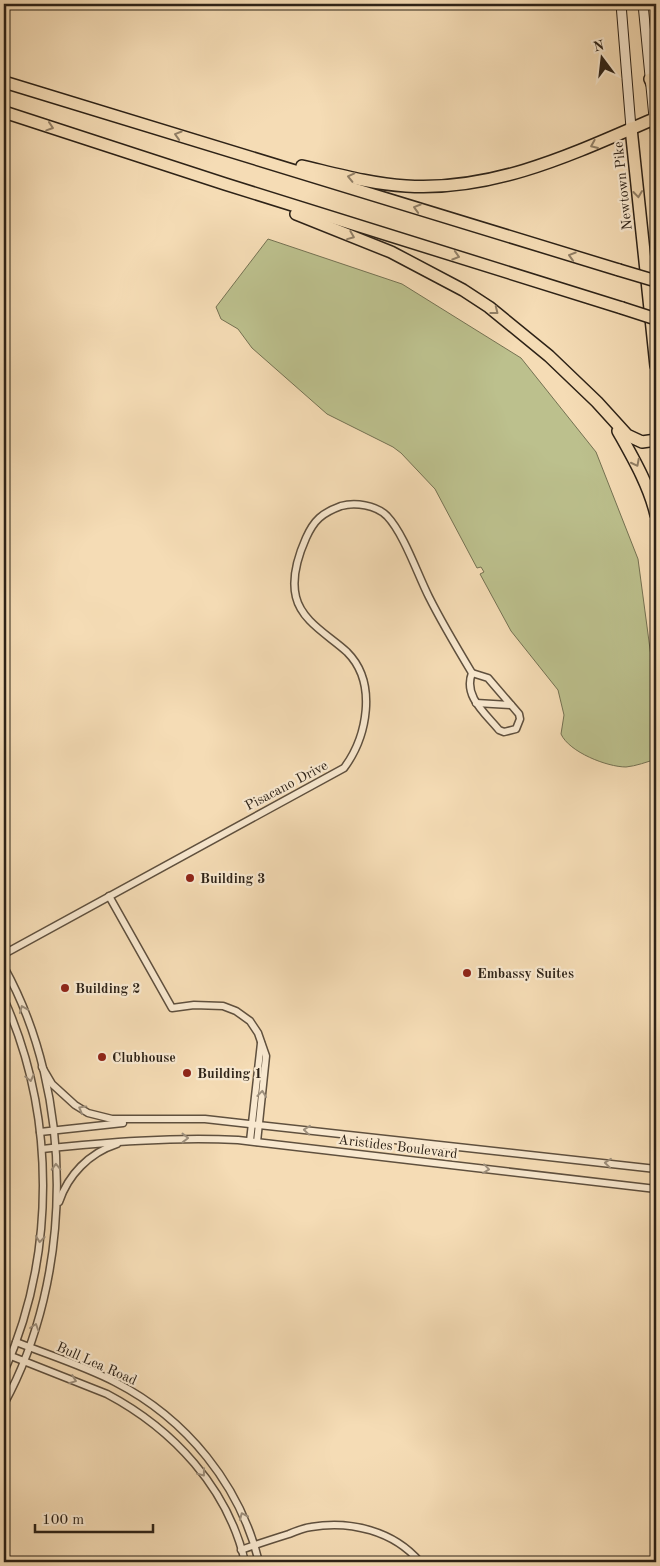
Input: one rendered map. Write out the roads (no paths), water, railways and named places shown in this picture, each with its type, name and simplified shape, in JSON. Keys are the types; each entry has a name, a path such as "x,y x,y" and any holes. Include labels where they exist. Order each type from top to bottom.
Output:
{"highway":[{"path":"650,79 656,92"},
{"path":"4,82 656,281"},
{"path":"4,112 225,184 656,319"},
{"path":"210,145 370,182 407,186 432,186 479,182 511,175 578,151 655,118"},
{"name":"Newtown Pike","path":"631,128 656,366"},
{"path":"225,184 391,252 463,290 489,307 548,356 597,402 627,435 634,440 642,442 656,440"},
{"path":"612,420 638,466 651,496 656,515"}],"main road":[{"name":"Newtown Pike","path":"621,4 631,128"},
{"path":"643,4 656,138"}],"street":[{"name":"Pisacano Drive","path":"4,954 344,768 353,756 365,720 364,684 359,671 348,653 314,624 296,598 295,578 297,559 308,533 322,514 347,504 373,508 386,516 400,535 430,598 472,673"},
{"path":"472,673 488,678 512,705 519,714 520,719 516,729 504,732 499,730 476,703 470,692 468,682 472,673"},
{"path":"476,703 512,705"},
{"path":"109,896 172,1008 194,1005 223,1006 236,1011 250,1021 258,1033 266,1056 253,1142"},
{"path":"4,967 28,1022 42,1066 56,1147 56,1211 47,1280 39,1316 4,1404"},
{"path":"4,999 26,1060 34,1094 42,1149 43,1202 39,1247 28,1304 4,1372"},
{"name":"Aristides Boulevard","path":"42,1066 52,1084 75,1105 88,1113 112,1119 205,1119 656,1169"},
{"name":"Aristides Boulevard","path":"40,1132 157,1120"},
{"name":"Aristides Boulevard","path":"42,1149 136,1140 204,1138 253,1142 656,1189"},
{"name":"Aristides Boulevard","path":"56,1211 67,1184 83,1164 111,1146 136,1140"},
{"name":"Bull Lea Road","path":"16,1342 113,1381 149,1402 174,1422 195,1442 223,1478 238,1504 259,1562"},
{"name":"Bull Lea Road","path":"11,1356 107,1394 159,1427 189,1456 204,1475 227,1514 245,1562"},
{"path":"242,1550 311,1527 345,1524 372,1530 392,1540 413,1554 420,1562"}],"place":[{"name":"Building 3","path":"190,878"},
{"name":"Embassy Suites","path":"467,973"},
{"name":"Building 2","path":"65,988"},
{"name":"Clubhouse","path":"102,1057"},
{"name":"Building 1","path":"187,1073"}]}
